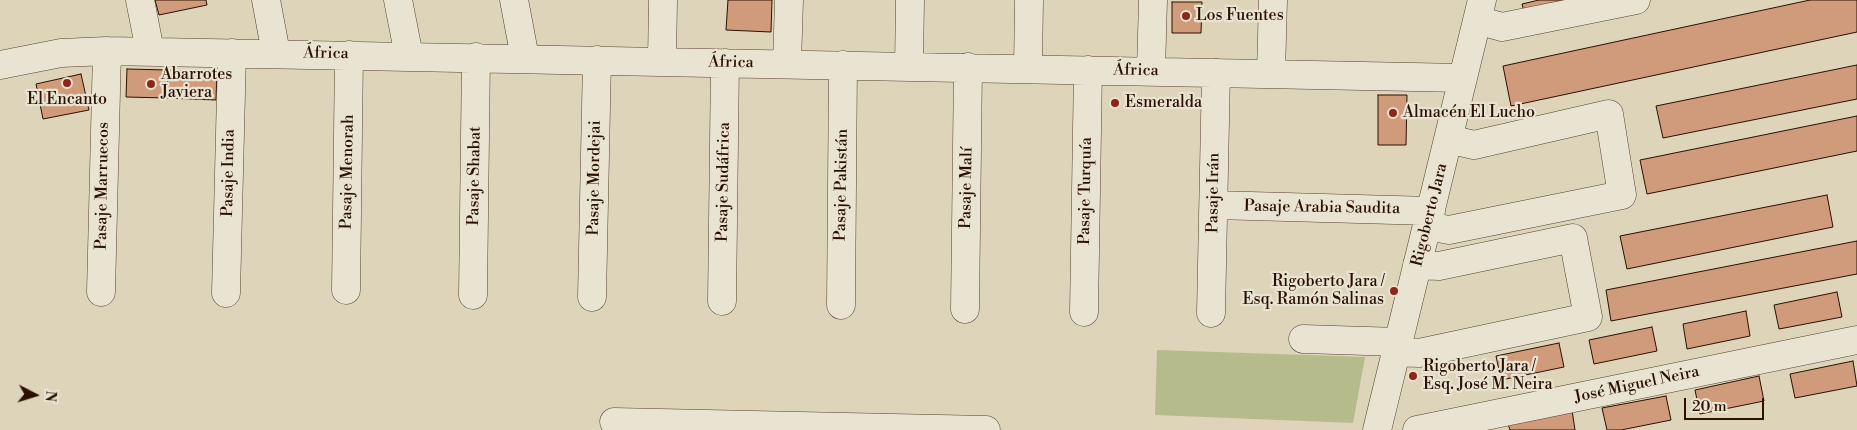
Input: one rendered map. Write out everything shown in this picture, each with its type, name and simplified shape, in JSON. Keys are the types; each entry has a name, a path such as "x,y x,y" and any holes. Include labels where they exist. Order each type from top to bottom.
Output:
{"street":[{"path":"140,0 150,51"},
{"path":"266,0 276,53"},
{"path":"398,0 409,56"},
{"path":"514,0 524,58"},
{"path":"662,61 663,0"},
{"path":"787,64 789,0"},
{"path":"909,66 910,0"},
{"path":"1028,69 1029,0"},
{"path":"1151,72 1153,0"},
{"path":"1271,74 1273,0"},
{"path":"1479,10 1502,27 1636,0"},
{"name":"Rigoberto Jara","path":"1377,430 1479,10"},
{"name":"África","path":"0,66 53,54 88,50 1463,78"},
{"name":"Pasaje Marruecos","path":"101,292 107,51"},
{"name":"Pasaje India","path":"226,293 232,52"},
{"name":"Pasaje Menorah","path":"346,290 349,54"},
{"name":"Pasaje Shabat","path":"472,295 476,58"},
{"name":"Pasaje Mordejai","path":"592,297 597,60"},
{"name":"Pasaje Sudáfrica","path":"722,301 725,63"},
{"name":"Pasaje Pakistán","path":"841,306 843,65"},
{"name":"Pasaje Malí","path":"965,309 968,68"},
{"name":"Pasaje Turquía","path":"1084,312 1088,70"},
{"name":"Pasaje Irán","path":"1212,313 1216,73"},
{"name":"Pasaje Arabia Saudita","path":"1214,205 1429,218 1449,230 1622,195 1609,114 1474,145 1448,140"},
{"path":"1303,339 1398,347 1419,353 1588,317 1573,238 1439,266 1417,265"},
{"name":"José Miguel Neira","path":"1417,430 1857,340"},
{"path":"614,422 675,426 986,430"}],"green space":[{"path":"1157,350 1365,357 1353,423 1155,415"}],"building":[{"path":"155,0 206,0 207,5 159,15"},
{"path":"728,0 772,0 771,32 726,30"},
{"path":"1539,0 1572,0 1526,19 1522,4"},
{"path":"1810,0 1857,0 1857,32 1511,106 1503,66"},
{"path":"1172,2 1202,2 1201,33 1172,33"},
{"path":"1857,65 1857,99 1663,138 1656,106"},
{"path":"127,69 168,70 167,98 126,97"},
{"path":"168,70 217,72 216,100 167,98"},
{"path":"81,74 89,110 43,119 36,84"},
{"path":"1378,95 1407,95 1406,145 1378,145"},
{"path":"1857,116 1857,151 1647,194 1640,160"},
{"path":"1827,195 1833,227 1627,269 1620,236"},
{"path":"1857,241 1857,274 1611,321 1606,290"},
{"path":"1837,292 1842,317 1779,329 1774,305"},
{"path":"1746,311 1750,336 1687,349 1683,324"},
{"path":"1652,327 1657,351 1594,364 1589,340"},
{"path":"1559,343 1564,367 1501,380 1496,356"},
{"path":"1853,361 1857,386 1795,398 1790,374"},
{"path":"1759,376 1764,401 1700,414 1695,390"},
{"path":"1666,396 1671,420 1621,430 1607,430 1602,408"},
{"path":"1572,410 1575,430 1510,430 1508,424"}],"place":[{"name":"Los Fuentes","path":"1186,16"},
{"name":"El Encanto","path":"67,83"},
{"name":"Abarrotes Javiera","path":"151,84"},
{"name":"Esmeralda","path":"1115,103"},
{"name":"Almacén El Lucho","path":"1393,113"},
{"name":"Rigoberto Jara / Esq. Ramón Salinas","path":"1394,291"},
{"name":"Rigoberto Jara / Esq. José M. Neira","path":"1413,376"}]}
